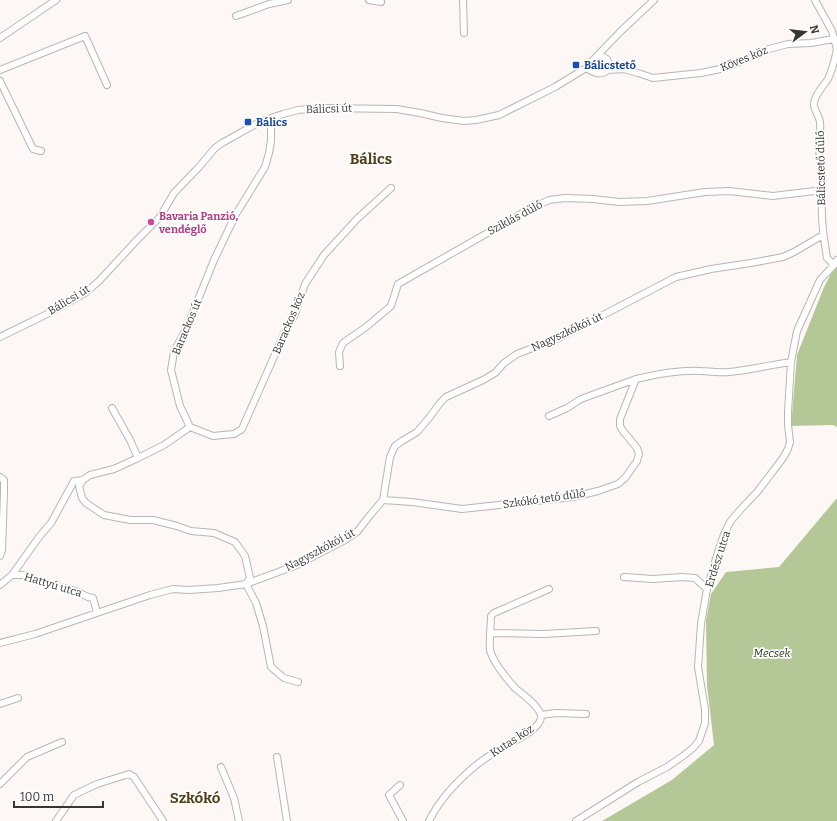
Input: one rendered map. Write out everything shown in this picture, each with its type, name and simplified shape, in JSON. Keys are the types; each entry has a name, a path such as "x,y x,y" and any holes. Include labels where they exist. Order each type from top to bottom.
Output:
{"street":[{"path":"0,38 56,0"},
{"path":"236,16 269,4 288,0"},
{"path":"369,0 381,2"},
{"path":"463,0 464,34"},
{"name":"Bálicsi út","path":"0,337 85,293 99,281 160,217 174,193 215,148 256,124 298,110 319,108 396,110 464,121 499,115 555,87 586,68 621,31 654,0"},
{"name":"Bálicstető dűlő","path":"815,0 834,35 837,49 836,58 828,78 816,96 814,104 820,119 819,145 823,190 823,235 827,258 836,262"},
{"name":"Köves köz","path":"608,70 624,69 638,72 653,78 701,73 725,68 769,49 788,44 811,43 834,35"},
{"path":"0,70 86,36 107,85"},
{"path":"586,68 597,74 608,70 608,60 605,57 597,56"},
{"path":"0,81 33,149 40,151"},
{"name":"Barackos út","path":"190,427 180,406 171,370 174,352 187,327 214,260 236,214 265,167 271,141 271,118"},
{"name":"Barackos köz","path":"190,427 214,436 234,434 242,429 284,334 295,314 305,284 324,256 357,219 391,188"},
{"name":"Sziklás dűlő","path":"340,366 338,352 343,343 366,327 391,306 398,284 526,211 549,200 565,198 640,202 705,192 729,191 773,196 823,190"},
{"name":"Nagyszkókói út","path":"0,643 34,634 150,595 173,589 189,590 246,584 297,565 345,540 357,532 383,500 390,457 395,446 416,432 446,397 495,373 504,363 517,354 559,338 676,277 711,269 783,257 823,235"},
{"name":"Erdész utca","path":"576,821 638,782 667,767 693,748 699,740 704,723 705,709 698,667 701,624 707,588 723,538 730,522 758,491 788,449 790,442 788,412 791,362 796,331 820,280 836,262"},
{"path":"549,416 582,399 636,379 682,371 716,373 729,372 791,362"},
{"name":"Szkókó tető dűlő","path":"383,500 412,502 462,509 573,497 618,484 635,466 639,454 637,448 620,426 620,419 636,379"},
{"path":"112,408 130,440 138,458"},
{"path":"190,427 164,445 138,458 114,469 90,475 83,480 79,486 82,498 86,503 104,515 130,520 153,520 177,526 191,532 214,533 235,542 245,556 250,578 246,584 256,603 263,626 271,667 284,678 298,682"},
{"path":"0,477 4,480 4,492 2,550 0,556"},
{"path":"12,575 39,537 51,523 74,481 83,480"},
{"name":"Hattyú utca","path":"0,585 12,575 23,575 94,598 98,612"},
{"path":"624,577 695,578 707,588"},
{"name":"Kutas köz","path":"429,821 435,810 454,786 474,768 532,729 540,721 541,715 536,707 514,687 504,675 490,650 491,616 494,613 549,589"},
{"path":"490,633 538,634 596,632"},
{"path":"0,704 18,698"},
{"path":"541,715 556,713 586,714"},
{"path":"0,784 27,757 62,742"},
{"path":"277,758 287,821"},
{"path":"221,767 234,798 239,821"},
{"path":"56,821 74,795 96,784 129,774 134,777 162,821"},
{"path":"400,785 389,795 403,821"}],"green space":[{"path":"837,263 837,427 833,425 791,426 797,355 824,287"},
{"name":"Mecsek","path":"837,498 837,821 602,821 672,780 714,745 707,685 706,621 711,594 726,572 779,567"}],"place":[{"name":"Bálicstető","path":"576,65"},
{"name":"Bálics","path":"248,122"},
{"name":"Bavaria Panzió, vendéglő","path":"151,222"}],"district":[{"name":"Bálics","path":"371,159"},
{"name":"Szkókó","path":"195,798"}]}
